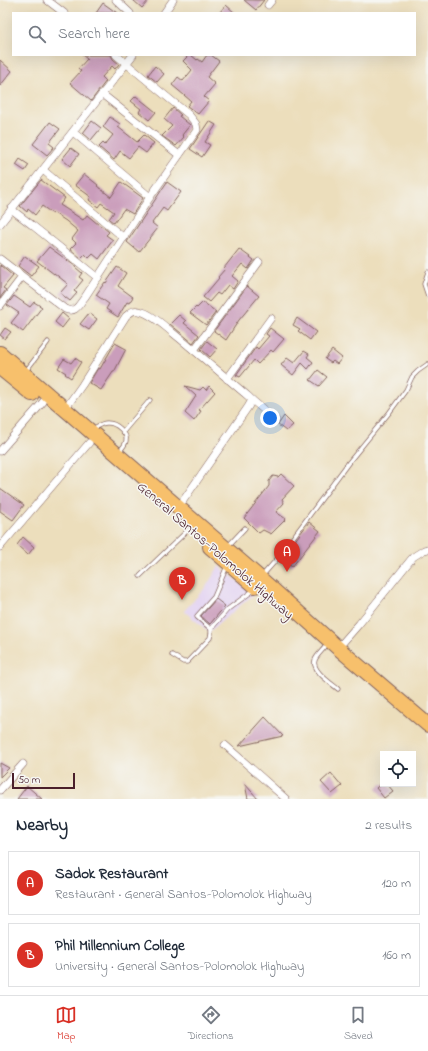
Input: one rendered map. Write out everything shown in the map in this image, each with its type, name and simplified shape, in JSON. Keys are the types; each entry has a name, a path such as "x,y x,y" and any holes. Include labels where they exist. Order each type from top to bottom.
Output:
{"highway":[{"path":"0,353 65,409 90,437 117,454 226,549 258,583 331,647 428,736"},
{"name":"General Santos-Polomolok Highway","path":"0,368 90,437 228,563 258,583"},
{"path":"331,647 428,726"}],"street":[{"path":"47,0 63,12"},
{"path":"116,0 129,12"},
{"path":"165,12 173,0"},
{"path":"0,259 65,309 71,311 75,310 98,278 150,197 197,130 194,120 184,110 117,56"},
{"path":"0,224 132,56"},
{"path":"102,94 179,155"},
{"path":"73,132 150,197"},
{"path":"43,170 124,238"},
{"path":"11,209 98,278"},
{"path":"194,350 259,262"},
{"path":"0,306 22,277"},
{"path":"65,409 126,316 134,310 141,311 155,319 276,420"},
{"path":"227,379 271,318"},
{"path":"178,508 252,400"},
{"path":"0,451 43,402"},
{"path":"0,547 90,437"},
{"path":"331,647 359,624 414,557 428,549"},
{"path":"225,745 286,799"},
{"path":"0,790 23,764"}],"lane":[{"path":"428,272 424,284 428,296"},
{"path":"24,374 48,342"},
{"path":"172,655 183,662 187,662 210,638 211,629 219,617 258,583 349,462 389,413 406,390 412,377 428,364"},
{"path":"123,432 150,400"},
{"path":"90,437 98,426 107,422 114,424 123,432 126,438 125,444 117,454"},
{"path":"226,549 245,528"},
{"path":"140,576 189,529"},
{"path":"211,629 197,617 197,615 207,607 214,597 228,563"},
{"path":"331,647 316,657 314,665 317,671 338,689"}],"shaded area":[{"path":"219,566 254,594 209,632 184,611 206,587"}],"building":[{"path":"133,0 149,0 142,8"},
{"path":"244,0 264,0 256,10"},
{"path":"103,3 116,12 97,12"},
{"path":"226,5 234,12 220,12"},
{"path":"83,56 112,56 119,64 115,69 112,66 102,77 106,81 91,101 70,83 81,71 78,69 87,59"},
{"path":"188,56 192,56 202,62 206,56 212,56 219,61 207,77 215,84 204,97 209,101 198,114 187,106 191,101 172,85 178,77 183,81 192,70 183,61"},
{"path":"0,60 12,71 0,86"},
{"path":"155,66 164,74 157,82 148,75"},
{"path":"136,96 156,112 149,120 139,112 141,109 131,101"},
{"path":"173,108 181,115 179,116 190,125 182,135 184,137 176,146 162,136 172,126 164,119"},
{"path":"110,117 120,124 118,127 137,142 144,135 154,143 146,153 138,147 129,158 120,151 114,160 99,147 103,143 105,145 113,135 103,127"},
{"path":"92,121 101,128 91,140 83,133"},
{"path":"209,121 216,125 205,142 210,145 202,157 190,149"},
{"path":"50,122 60,129 49,143 54,147 47,155 33,144"},
{"path":"71,148 79,154 70,166 62,159"},
{"path":"20,159 29,165 25,171 16,165"},
{"path":"84,174 111,197 121,182 143,198 133,214 124,209 114,223 109,219 114,212 101,203 98,207 89,200 91,197 75,185"},
{"path":"41,180 65,198 60,205 83,220 87,215 109,232 106,235 113,240 99,259 93,254 89,258 85,254 81,258 70,249 76,243 72,239 78,231 66,221 42,206 35,215 28,209 27,212 20,206"},
{"path":"167,182 181,192 167,211 163,208 152,223 158,228 139,252 127,242"},
{"path":"49,247 82,273 79,277 83,280 74,291 77,293 70,301 60,293 68,284 37,261"},
{"path":"239,249 254,260 248,269 242,264 232,276 238,281 233,289 228,285 220,295 217,293 209,302 203,297 219,278 218,277 225,269 224,268"},
{"path":"25,256 39,266 31,276 18,266"},
{"path":"0,265 13,276 3,288 6,290 0,298"},
{"path":"117,267 126,273 118,286 133,297 129,303 127,302 118,317 106,309 109,304 96,295"},
{"path":"247,286 259,296 239,320 226,340 214,331"},
{"path":"14,296 30,307 34,302 42,307 23,332 11,323 19,313 7,305"},
{"path":"203,302 216,312 206,325 190,313"},
{"path":"62,313 69,319 62,328 55,322"},
{"path":"89,313 97,319 89,330 80,324"},
{"path":"179,315 186,321 184,323 199,335 193,343 170,324"},
{"path":"297,318 316,332 310,340 298,331 300,329 293,325"},
{"path":"5,328 11,332 5,339 0,335"},
{"path":"270,328 284,339 273,352 271,350 258,364 254,360 240,377 236,375 256,347 258,349 269,336 266,334"},
{"path":"207,341 217,349 210,357 201,349"},
{"path":"115,343 126,349 114,372 101,390 89,383 98,368 100,369"},
{"path":"332,350 342,358 337,364 333,361 331,363 325,359"},
{"path":"304,351 309,354 307,357 313,362 308,369 302,363 293,375 281,365 287,358 294,363"},
{"path":"75,358 81,362 71,378 58,368 64,359 71,363"},
{"path":"318,370 327,377 319,386 310,380"},
{"path":"185,386 200,390 203,387 206,390 209,386 215,392 199,410 201,411 194,421 185,413 196,396"},
{"path":"284,416 293,425 286,431 278,425"},
{"path":"281,474 294,486 282,499 284,503 276,512 286,519 271,534 263,530 259,533 244,518 269,486 269,481 273,476 278,477"},
{"path":"0,488 24,505 13,520 0,511"},
{"path":"309,522 320,531 292,567 281,559"},
{"path":"23,537 34,547 28,555 17,545"},
{"path":"216,599 225,606 210,624 201,616"},
{"path":"265,717 283,736 239,746"},
{"path":"0,763 9,768 0,777"},
{"path":"331,773 342,786 332,794 321,782"},
{"path":"245,784 258,799 248,799"},
{"path":"380,785 380,787 390,787 393,791 384,798 376,788"},
{"path":"27,786 42,799 17,799"}],"place":[{"name":"Sadok Restaurant","path":"287,572"},
{"name":"Phil Millennium College","path":"182,600"}]}
